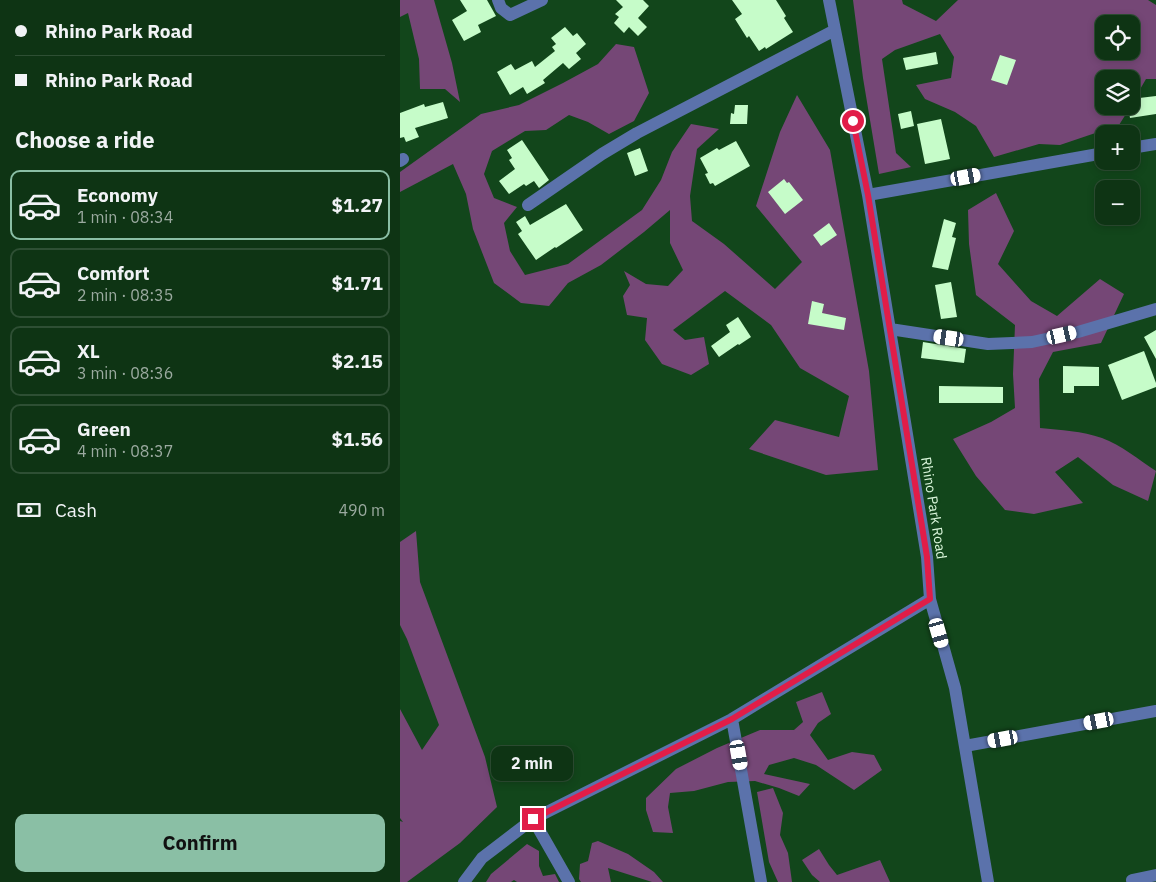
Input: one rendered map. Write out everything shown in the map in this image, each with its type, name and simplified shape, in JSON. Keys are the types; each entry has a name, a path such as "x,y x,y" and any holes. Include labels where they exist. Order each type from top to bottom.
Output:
{"street":[{"path":"498,0 501,8 510,16 542,0"},
{"name":"Rhino Park Road","path":"829,0 868,195 927,557 930,599 955,688 988,882"},
{"path":"528,205 602,154 637,133 835,30"},
{"path":"1140,147 1156,144"},
{"path":"868,195 1095,155"},
{"path":"890,329 988,344 1032,342 1078,332 1156,309"},
{"path":"464,882 482,858 533,819 732,719 930,599"},
{"path":"965,746 1156,710"},
{"path":"732,719 761,882"},
{"path":"533,819 569,882"},
{"path":"1132,880 1156,876"}],"shaded area":[{"path":"400,0 434,0 452,63 460,102 445,89 420,89 419,59 408,13 400,17"},
{"path":"853,0 902,0 903,4 936,21 958,0 1148,0 1156,5 1156,79 1146,79 1140,89 1140,70 1095,70 1095,115 1125,115 1119,125 1095,125 1095,133 1060,145 1039,144 994,157 976,126 955,112 925,99 916,85 951,78 954,57 940,34 895,50 882,59 896,153 911,167 879,174 863,78"},
{"path":"616,44 634,47 649,93 634,121 609,134 588,122 569,115 546,130 525,131 492,151 484,174 494,198 517,207 504,223 510,251 525,275 568,264 642,210 661,180 672,152 691,124 719,129 697,149 690,196 692,221 724,244 775,289 802,262 756,206 780,132 797,95 830,150 869,371 878,470 826,475 749,449 775,420 839,437 849,396 800,368 771,325 725,291 673,330 685,340 704,337 709,364 691,375 662,364 645,340 647,318 627,315 623,296 630,285 624,271 646,284 668,286 683,270 670,243 670,210 601,265 568,283 549,306 521,303 494,283 473,229 466,194 453,164 400,192 400,172 481,114 519,105 563,83 598,64"},
{"path":"996,193 1014,231 998,264 1031,301 1057,316 1100,279 1124,294 1101,343 1053,352 1039,379 1040,428 1087,434 1109,441 1130,453 1156,471 1148,501 1113,485 1078,457 1055,472 1083,503 1034,514 1005,510 976,476 953,439 991,422 1015,408 1013,374 1015,325 976,295 969,244 968,210"},
{"path":"416,531 420,582 485,757 497,807 460,843 407,882 400,882 400,821 403,822 400,818 400,709 422,750 439,725 400,625 400,542"},
{"path":"822,692 831,714 818,723 810,735 828,760 852,752 874,755 882,770 854,790 816,765 794,758 769,765 764,774 810,784 799,796 755,781 728,782 694,791 670,793 668,807 673,833 653,832 646,810 646,798 676,769 717,748 760,730 794,730 803,722 796,702"},
{"path":"773,788 783,813 780,835 788,853 792,882 778,882 769,862 757,792"},
{"path":"598,841 628,854 654,872 663,882 652,882 608,868 611,882 581,882 579,879 580,864 588,861 592,843"},
{"path":"527,844 539,851 539,866 543,876 555,874 559,882 517,882 514,880 511,882 486,882 491,874"},
{"path":"819,849 837,875 880,860 890,882 820,882 812,875 802,860"}],"building":[{"path":"460,0 487,0 496,16 478,25 481,32 464,41 452,20 467,11"},
{"path":"616,0 643,0 649,6 638,18 647,27 638,36 629,27 624,33 614,23 619,17 615,14 623,7"},
{"path":"732,0 776,0 793,32 766,49 765,47 759,51 749,36 747,38 735,19 742,14"},
{"path":"565,27 573,36 577,33 586,44 576,53 581,59 569,69 563,63 543,80 545,83 527,94 523,87 510,95 497,72 511,64 515,70 532,61 535,67 555,51 552,47 556,44 551,38"},
{"path":"936,52 938,64 906,70 903,58"},
{"path":"1000,55 1016,60 1007,85 991,80"},
{"path":"1156,96 1156,114 1130,118 1130,115 1140,115 1140,98"},
{"path":"443,102 448,118 415,128 419,137 406,142 404,137 400,138 400,113 424,104 425,107"},
{"path":"735,105 748,105 747,124 730,124 731,113 734,114"},
{"path":"911,111 914,126 901,129 898,114"},
{"path":"941,119 950,159 925,164 917,124"},
{"path":"522,140 549,180 539,188 534,181 526,186 524,184 509,194 499,181 515,169 509,160 512,158 507,150"},
{"path":"736,141 750,166 715,186 713,183 710,184 705,174 708,173 700,158 717,148 719,150"},
{"path":"640,148 648,171 635,176 627,153"},
{"path":"784,179 787,183 789,182 803,200 785,214 768,192"},
{"path":"566,204 583,230 536,260 518,234 522,231 516,222 525,216 530,225"},
{"path":"944,219 956,223 952,237 956,238 948,270 932,267"},
{"path":"829,223 837,235 821,246 813,235"},
{"path":"951,282 957,317 941,319 935,285"},
{"path":"812,301 824,304 822,313 846,318 844,330 808,324"},
{"path":"738,317 751,337 719,357 711,346 730,332 726,325"},
{"path":"1156,330 1156,359 1144,337"},
{"path":"923,342 966,349 964,363 921,358"},
{"path":"1144,351 1156,387 1122,400 1108,365"},
{"path":"1063,366 1099,367 1099,386 1074,386 1074,393 1063,393"},
{"path":"939,386 1003,387 1003,403 939,403"}],"route":[{"path":"533,819 732,719 930,599 927,557 868,195 853,121"}]}
